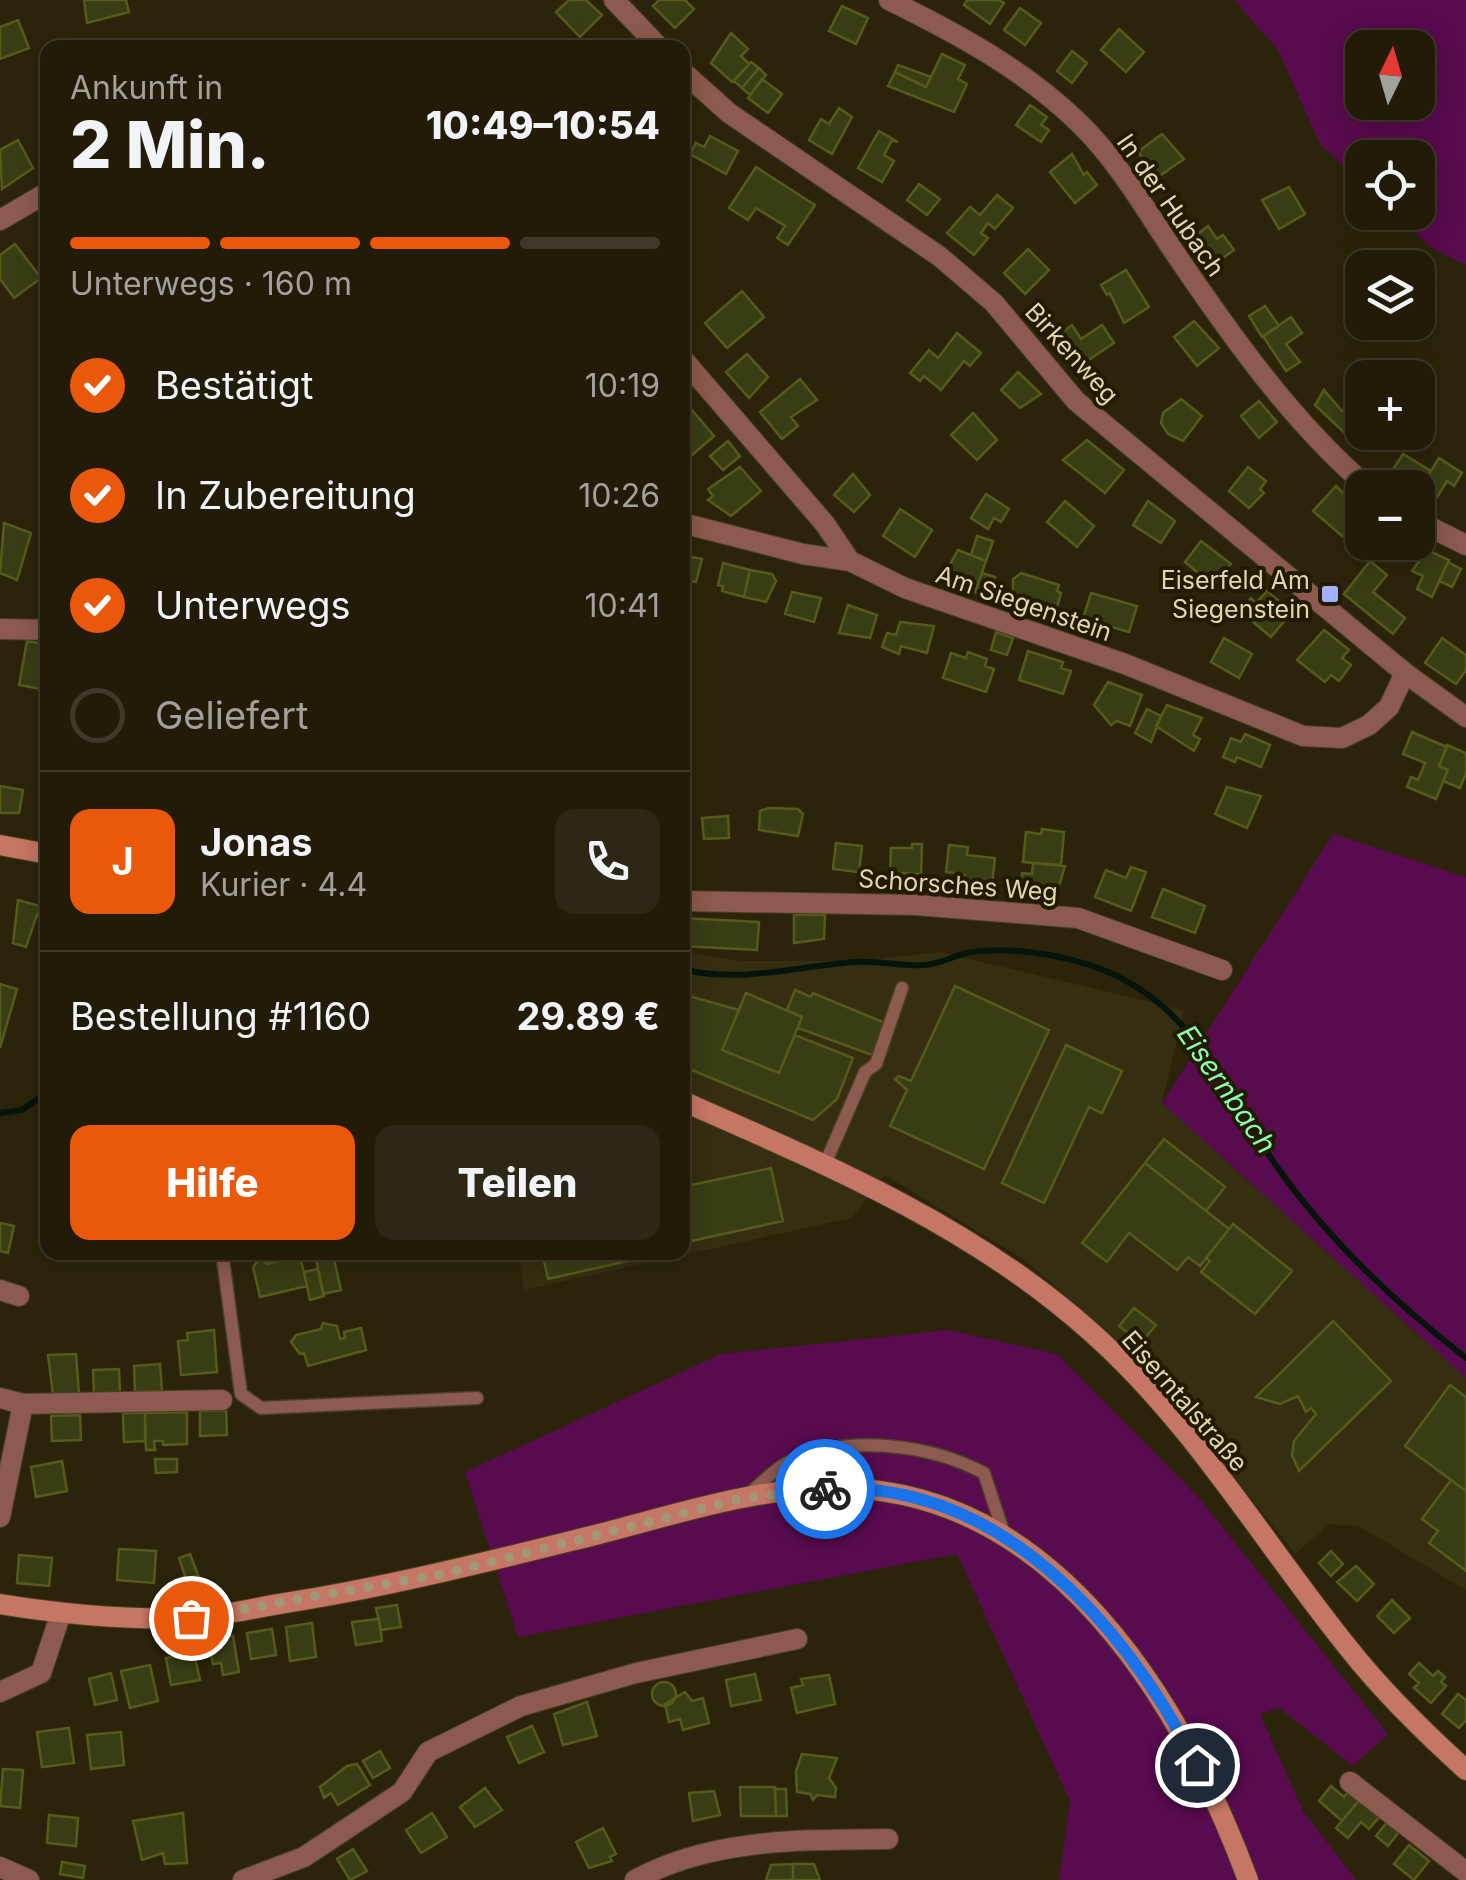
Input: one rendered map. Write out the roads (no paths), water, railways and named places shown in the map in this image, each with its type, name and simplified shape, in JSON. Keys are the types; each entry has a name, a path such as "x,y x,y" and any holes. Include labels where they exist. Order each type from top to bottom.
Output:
{"main road":[{"path":"0,845 40,852"},
{"name":"Eiserntalstraße","path":"690,1105 825,1164 965,1239 1092,1332 1194,1443 1377,1682 1466,1770"},
{"path":"0,1604 62,1614 191,1618 443,1574 744,1498 840,1488 883,1493 926,1503 1004,1537 1076,1591 1151,1683 1212,1793 1248,1880"}],"street":[{"path":"614,0 652,40"},
{"name":"In der Hubach","path":"889,0 961,36 1038,87 1081,125 1110,156 1218,316 1287,404 1348,470"},
{"name":"Birkenweg","path":"690,78 729,113 939,256 994,302 1076,401 1406,673 1466,717"},
{"path":"0,220 40,197"},
{"name":"Am Siegenstein","path":"690,367 825,524 850,560 905,588 1125,664 1303,736 1342,738 1369,725 1389,707 1406,673"},
{"path":"690,524 802,554 850,560"},
{"path":"1435,530 1466,545"},
{"path":"0,629 40,630"},
{"name":"Schorsches Weg","path":"690,900 916,905 1078,918 1222,970"},
{"path":"0,1398 24,1404 222,1400"},
{"path":"0,1517 24,1404"},
{"path":"0,1692 41,1673 62,1614"},
{"path":"243,1880 304,1858 402,1792 428,1752 522,1706 636,1672 797,1639"},
{"path":"1350,1782 1466,1872"},
{"path":"635,1880 699,1855 755,1843 888,1839"},
{"path":"0,1867 29,1880"}],"lane":[{"path":"825,1164 866,1072 876,1064 902,988"},
{"path":"223,1260 241,1394 261,1408 477,1398"},
{"path":"744,1498 787,1462 818,1452 866,1446 919,1450 984,1474 1004,1537"}],"waterway":[{"name":"Eisernbach","path":"690,970 725,975 855,962 923,965 962,954 1006,950 1085,964 1131,983 1166,1010 1195,1042 1271,1158 1320,1222 1380,1284 1466,1358"},
{"name":"Eisernbach","path":"0,1113 22,1110 40,1098"}],"place":[{"name":"Eiserfeld Am Siegenstein","path":"1330,594"}]}
